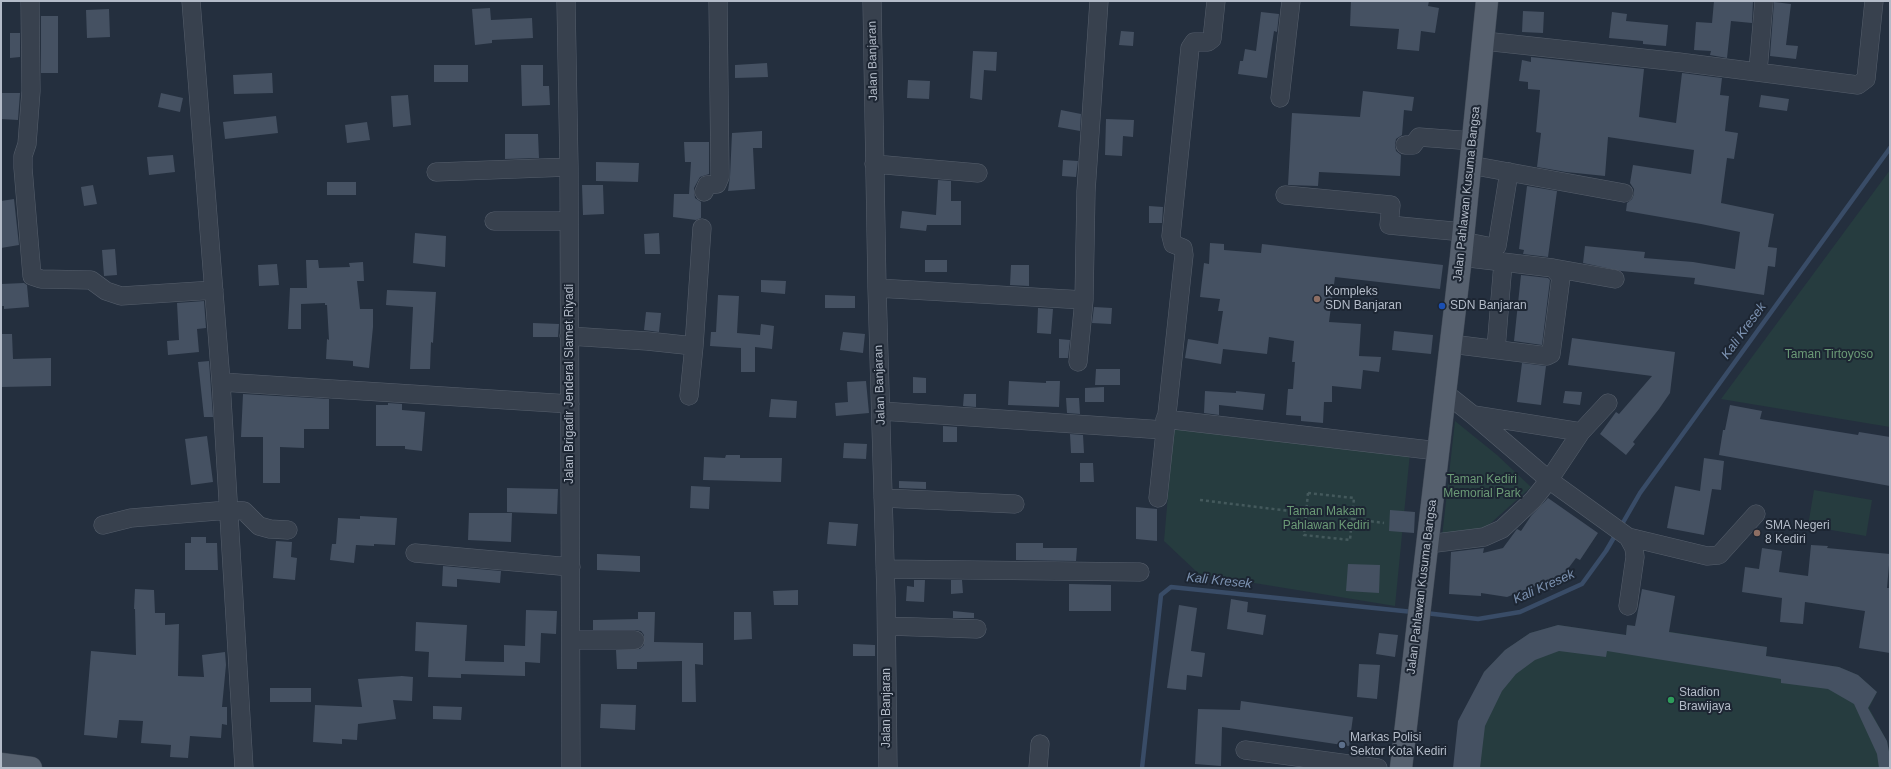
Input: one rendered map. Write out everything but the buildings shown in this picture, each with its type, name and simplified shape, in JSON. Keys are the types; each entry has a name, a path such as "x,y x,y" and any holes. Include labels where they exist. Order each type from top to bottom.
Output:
{"main road":[{"name":"Jalan Pahlawan Kusuma Bangsa","path":"1401,768 1428,544 1444,392 1451,344 1487,1"},
{"path":"1,764 31,768"}],"street":[{"path":"30,1 31,91 28,133 23,156 23,168 32,276 41,280 91,280 106,291 121,296 214,290"},
{"path":"191,1 221,382 244,768"},
{"name":"Jalan Brigadir Jenderal Slamet Riyadi","path":"566,1 569,167 571,768"},
{"path":"704,192 707,186 717,184 720,177 718,1"},
{"name":"Jalan Banjaran","path":"872,1 874,164 887,626 888,768"},
{"path":"1078,362 1084,300 1086,191 1099,1"},
{"path":"1158,498 1184,255 1183,248 1173,244 1171,236 1190,48 1194,42 1208,42 1212,39 1216,1"},
{"path":"1280,98 1291,1"},
{"path":"1758,72 1764,1"},
{"path":"1484,41 1758,72 1858,85 1866,79 1874,1"},
{"path":"1405,145 1414,145 1419,137 1473,141"},
{"path":"874,164 978,173"},
{"path":"1470,165 1624,193"},
{"path":"436,172 569,167"},
{"path":"1285,195 1391,205 1389,225 1462,244 1492,247 1497,246 1509,172"},
{"path":"494,220 569,220"},
{"path":"689,396 702,228"},
{"path":"1462,244 1504,263 1553,268 1615,279"},
{"path":"1496,349 1504,263"},
{"path":"1451,344 1547,356 1551,354 1561,277 1553,268"},
{"path":"877,288 1084,300"},
{"path":"569,336 647,341 694,346"},
{"path":"221,382 570,404"},
{"path":"1444,392 1549,480 1628,537 1708,556 1719,555 1756,514"},
{"path":"1428,544 1484,537 1502,529 1533,500 1549,480 1581,432 1608,403"},
{"path":"881,412 1165,424 1438,451"},
{"path":"1473,415 1581,432"},
{"path":"883,498 1015,504"},
{"path":"103,525 131,518 229,510 244,511 259,526 270,529 288,530"},
{"path":"1628,537 1634,548 1635,558 1628,606"},
{"path":"415,553 571,567"},
{"path":"885,569 1140,572"},
{"path":"887,626 977,629"},
{"path":"571,640 635,640"},
{"path":"1038,768 1040,744"},
{"path":"1245,750 1378,768"}],"path":[{"path":"1308,493 1354,498 1353,519 1350,540 1304,535 1308,493"},
{"path":"1200,500 1306,513"},
{"path":"1353,519 1384,523"}],"green space":[{"name":"Taman Tirtoyoso","path":"1890,170 1890,427 1721,399"},
{"name":"Taman Kediri Memorial Park","path":"1455,421 1497,455 1531,487 1482,531 1442,537"},
{"name":"Taman Makam Pahlawan Kediri","path":"1174,426 1410,453 1395,606 1199,574 1164,541"},
{"path":"1814,490 1872,500 1866,536 1808,526"},
{"name":"Stadion Brawijaya","path":"1558,625 1626,635 1627,625 1767,647 1766,656 1839,667 1858,675 1877,692 1869,708 1887,741 1890,757 1890,768 1453,768 1484,672 1505,650 1530,633"}],"waterway":[{"name":"Kali Kresek","path":"1621,526 1640,493 1890,148"},
{"name":"Kali Kresek","path":"1425,613 1478,619 1520,612 1582,584 1606,551 1616,534"},
{"name":"Kali Kresek","path":"1142,768 1161,595 1171,587 1413,612"}],"place":[{"name":"Kompleks SDN Banjaran","path":"1317,299"},
{"name":"SDN Banjaran","path":"1442,306"},
{"name":"SMA Negeri 8 Kediri","path":"1757,533"},
{"name":"Stadion Brawijaya","path":"1671,700"},
{"name":"Markas Polisi Sektor Kota Kediri","path":"1342,745"}]}
